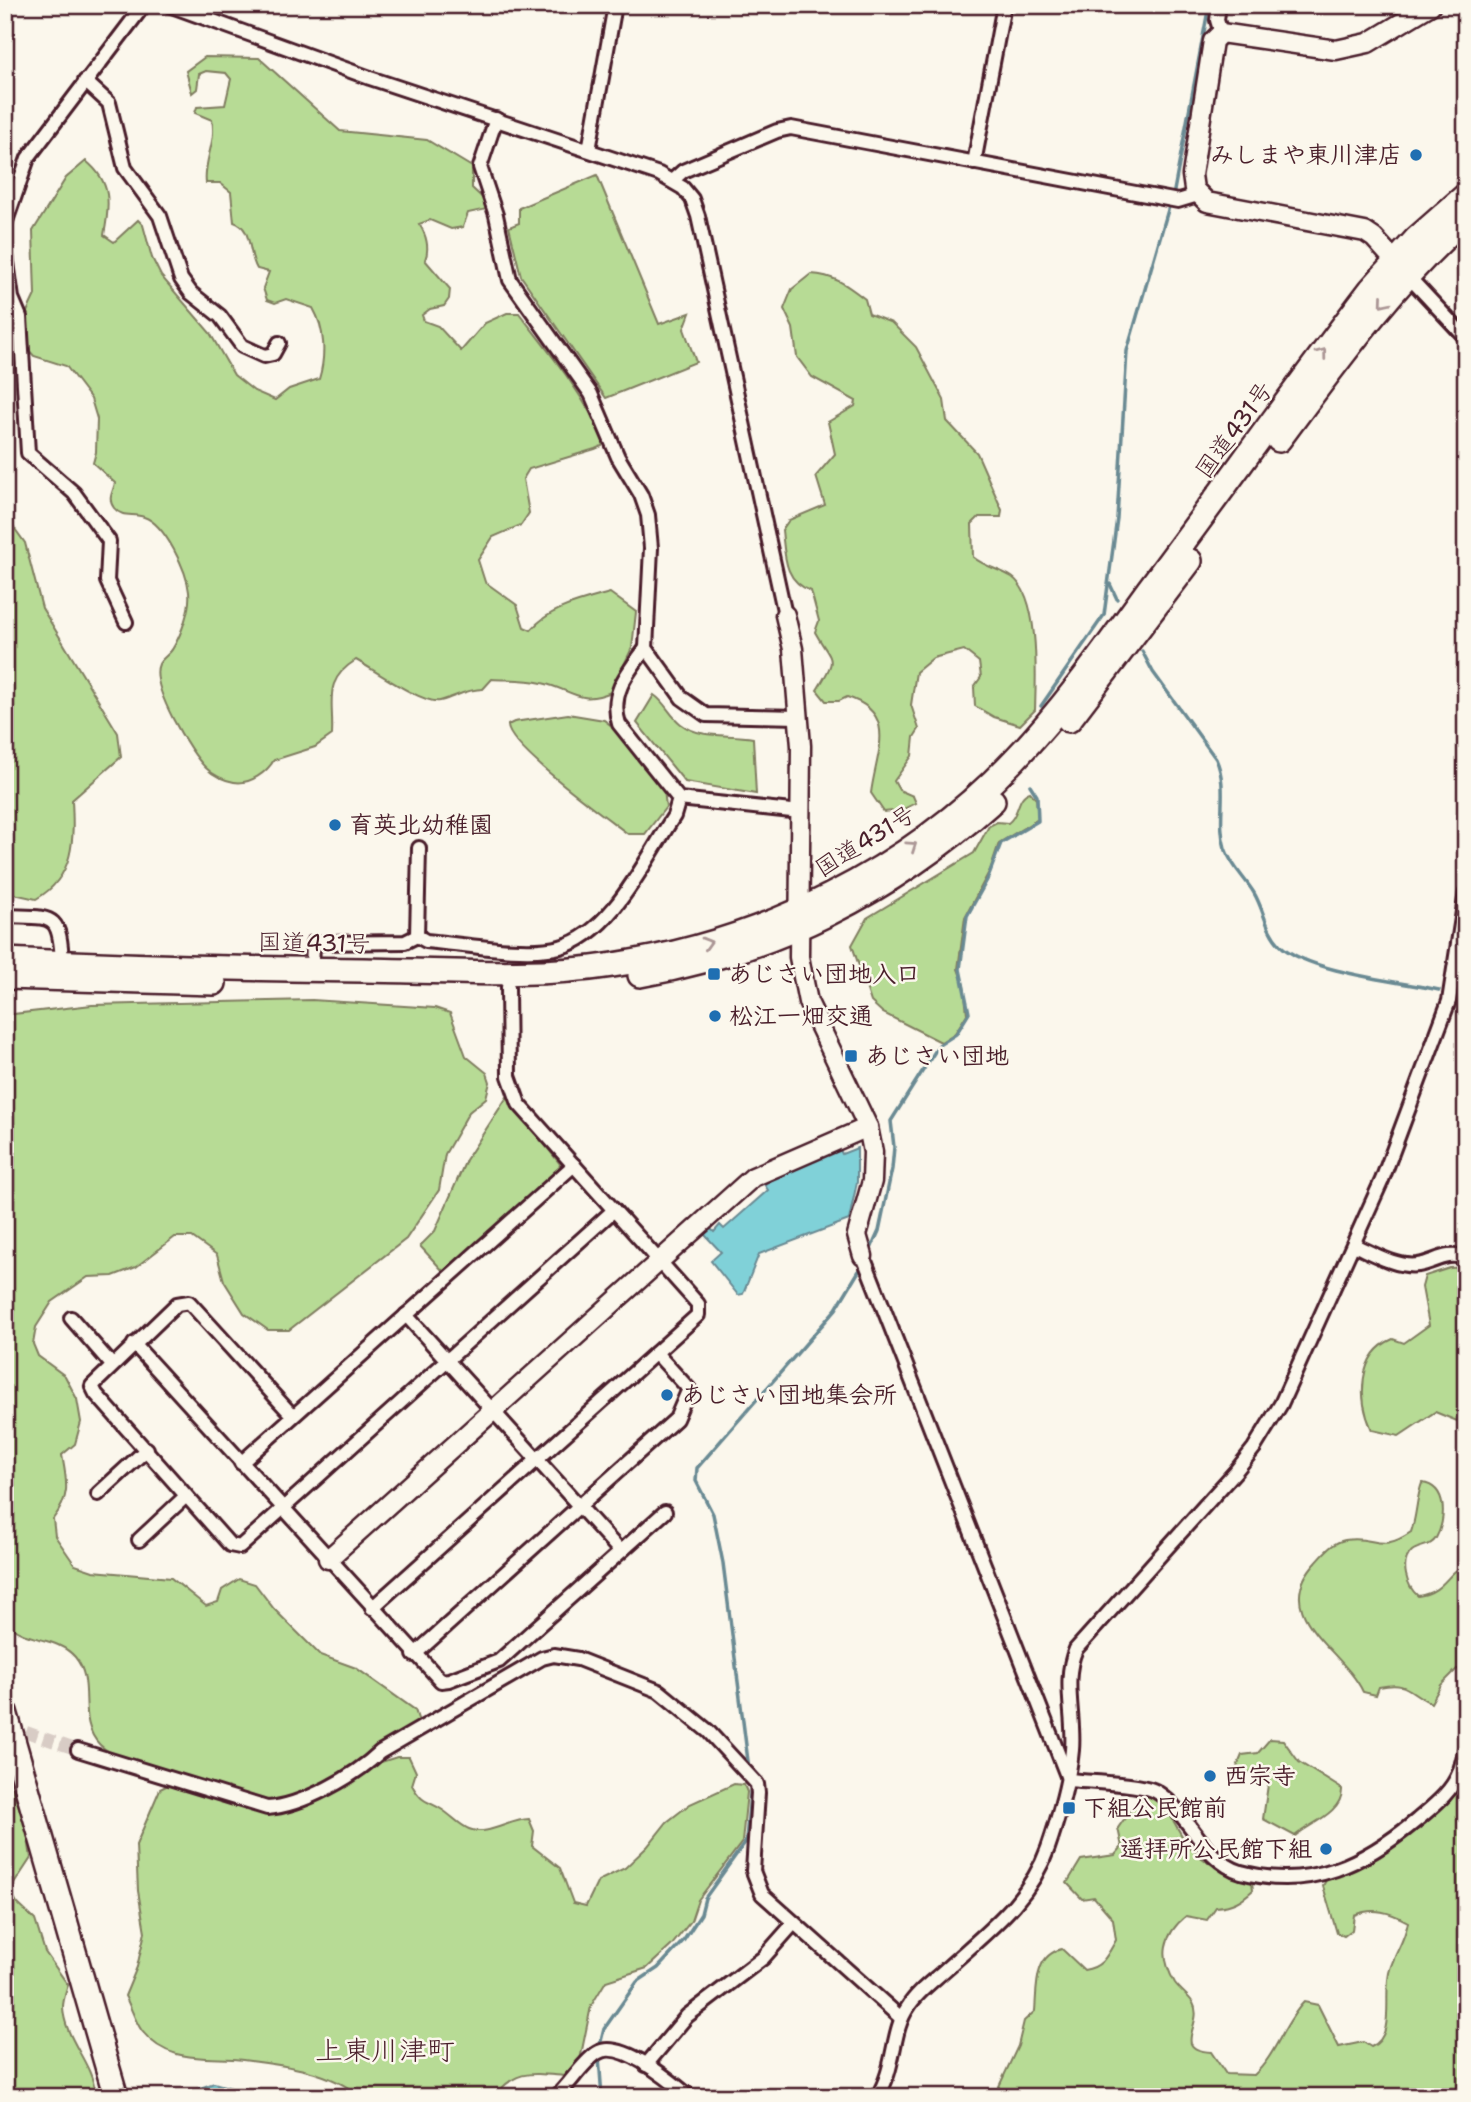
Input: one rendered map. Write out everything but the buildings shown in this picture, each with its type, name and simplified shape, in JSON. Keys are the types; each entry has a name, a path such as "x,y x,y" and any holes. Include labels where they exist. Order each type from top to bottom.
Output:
{"highway":[{"name":"国道431号","path":"5,977 508,987 566,985 685,967 736,954 800,919 923,860 1026,770 1112,667 1336,363 1439,216 1466,195"},
{"name":"国道431号","path":"1401,268 1466,218"},
{"name":"国道431号","path":"5,960 312,970 508,971 614,965 800,919"},
{"path":"5,1712 116,2097"}],"street":[{"path":"5,224 28,158 144,5"},
{"path":"169,5 673,180 688,193 698,216 793,649 799,717 801,812 799,957 808,1002 868,1127 873,1152 872,1181 857,1235 865,1263 1068,1780"},
{"path":"589,150 615,5"},
{"path":"974,163 1004,5"},
{"path":"1219,5 1217,20 1221,33"},
{"path":"1221,33 1336,50 1368,43 1432,5"},
{"path":"1221,33 1213,41 1202,102 1192,175 1194,189 1198,195 1218,206 1365,232 1374,238 1466,338"},
{"path":"85,81 109,103 125,168 160,216 181,279 191,292 219,316 242,346 264,356 272,354 279,344"},
{"path":"496,119 480,167 496,215 510,280 519,297 590,394 612,445 648,515 651,548 646,648 627,673 614,699 619,724 679,799 801,812"},
{"path":"673,180 683,171 777,131 791,128 1164,199 1178,201 1198,195"},
{"path":"5,248 12,298 20,317 28,453 74,493 109,541 107,581 126,622"},
{"path":"646,648 682,698 706,715 799,717"},
{"path":"417,936 426,941 533,949 560,947 581,939 608,916 674,816 679,799"},
{"path":"417,936 419,848"},
{"path":"877,2097 894,2058 901,2018 909,2004 1002,1919 1030,1886 1047,1849 1068,1780 1073,1740 1069,1671 1076,1649 1254,1448 1281,1404 1354,1245 1420,1084 1449,1001 1466,892"},
{"path":"5,916 41,917 54,923 61,934 62,963"},
{"path":"312,970 313,943 405,942 417,936"},
{"path":"372,1608 698,1315 698,1304 660,1259 519,1104 509,1076 508,987"},
{"path":"328,1559 753,1177 868,1127"},
{"path":"241,1462 574,1165"},
{"path":"292,1415 189,1301 177,1304 94,1382 93,1390 186,1496 230,1545 240,1546 614,1210"},
{"path":"1354,1245 1401,1263 1418,1265 1438,1256 1456,1255 1466,1258"},
{"path":"406,1315 620,1551"},
{"path":"71,1318 112,1365"},
{"path":"134,1344 436,1678 446,1681 494,1664 665,1512"},
{"path":"414,1655 676,1419 689,1389 656,1353"},
{"path":"98,1494 146,1449"},
{"path":"139,1540 186,1496"},
{"path":"78,1750 267,1808 276,1808 292,1804 363,1768 380,1752 522,1668 554,1655 585,1661 659,1691 708,1731 750,1777 758,1793 753,1871 762,1894 901,2018"},
{"path":"1068,1780 1154,1790 1168,1801 1192,1832 1225,1864 1241,1871 1279,1877 1320,1875 1361,1861 1443,1798 1459,1774 1466,1747"},
{"path":"646,2065 687,2016 763,1958 794,1923"},
{"path":"556,2097 597,2053 623,2051 690,2097"}],"green space":[{"path":"205,57 259,58 340,131 427,140 472,167 472,188 488,203 487,209 468,213 463,227 451,229 430,220 419,224 426,241 425,260 450,289 449,299 444,306 430,309 422,315 424,321 438,326 461,351 485,323 507,313 519,313 576,390 604,440 602,446 595,449 529,469 523,479 529,513 521,525 493,537 478,560 485,582 517,605 524,627 531,630 557,610 610,593 636,612 632,648 611,692 583,697 536,682 492,679 483,689 432,701 422,698 356,660 345,668 334,684 332,735 315,747 274,760 257,777 246,782 234,782 212,773 190,748 165,702 157,674 159,664 176,643 187,613 189,592 184,572 174,549 152,521 121,513 112,505 111,496 115,483 93,463 97,419 91,399 66,366 34,356 27,348 26,314 35,295 33,231 66,178 86,161 105,185 108,204 104,235 114,242 138,220 143,225 152,258 161,276 210,333 234,375 254,391 275,400 289,389 319,379 323,343 313,308 286,299 275,303 267,300 263,288 269,272 257,269 247,235 240,225 234,222 231,192 220,183 206,183 206,167 213,136 212,120 195,113 197,107 225,105 231,79 226,73 206,71 199,74 197,89 192,93 186,71"},
{"path":"597,175 659,324 690,313 684,329 696,362 606,398 521,276 509,227 519,223 519,208"},
{"path":"811,274 833,279 852,289 865,299 869,314 892,323 916,347 944,400 947,421 977,453 1002,510 1001,517 979,517 972,524 973,557 1012,577 1028,601 1032,619 1036,659 1035,710 1020,725 994,717 975,706 974,687 981,677 979,662 964,650 933,658 916,672 911,705 919,729 914,737 912,756 894,781 899,790 913,796 916,803 902,810 884,812 871,793 880,736 879,724 873,713 863,704 847,697 839,701 826,701 817,690 831,660 815,632 819,621 811,591 795,581 785,559 782,530 789,520 825,505 816,476 835,454 828,422 855,406 856,401 812,377 797,357 793,328 784,309 792,289"},
{"path":"5,515 25,543 42,608 118,733 121,757 72,800 72,843 65,868 49,890 36,899 5,892"},
{"path":"654,695 677,721 689,729 707,734 753,738 756,794 685,782 637,723"},
{"path":"568,714 604,720 613,727 664,790 666,807 645,834 628,834 580,798 523,749 508,725"},
{"path":"1030,792 1036,799 1038,819 999,843 990,870 965,917 958,969 964,985 967,1014 955,1033 941,1042 883,1013 871,1002 852,945 867,918 974,853 989,826 1012,820 1022,797"},
{"path":"312,1000 435,1008 450,1013 466,1056 487,1073 490,1082 486,1098 469,1112 445,1154 439,1190 406,1239 289,1330 268,1330 244,1313 224,1281 217,1255 192,1237 175,1237 136,1267 113,1276 88,1277 52,1302 36,1327 33,1344 38,1356 65,1376 77,1399 81,1422 75,1444 62,1455 65,1496 53,1519 55,1536 75,1565 93,1571 171,1578 206,1606 218,1602 222,1590 239,1579 255,1584 274,1609 320,1655 356,1668 415,1710 419,1722 346,1774 302,1796 266,1804 232,1796 107,1751 93,1735 89,1724 85,1678 75,1657 58,1645 20,1633 5,1621 5,1015 92,1005"},
{"path":"507,1097 560,1164 558,1171 444,1272 420,1246 435,1231 466,1160"},
{"path":"1466,1267 1466,1420 1457,1421 1435,1412 1399,1436 1372,1430 1363,1392 1367,1366 1373,1355 1393,1339 1404,1343 1429,1325 1422,1287 1425,1276 1450,1268"},
{"path":"1422,1483 1437,1490 1443,1514 1434,1541 1415,1549 1408,1556 1405,1568 1411,1587 1418,1596 1427,1594 1441,1586 1455,1571 1466,1566 1466,1672 1457,1669 1441,1685 1431,1703 1397,1685 1379,1687 1376,1695 1363,1692 1353,1676 1314,1631 1304,1615 1300,1599 1303,1581 1316,1562 1337,1543 1355,1539 1392,1542 1411,1532"},
{"path":"1270,1739 1283,1740 1299,1762 1342,1789 1341,1797 1332,1811 1295,1836 1263,1819 1269,1778 1262,1774 1245,1772 1237,1767 1242,1755 1258,1753"},
{"path":"397,1757 409,1757 416,1772 412,1785 422,1798 469,1829 483,1831 529,1819 534,1831 532,1846 560,1868 573,1903 586,1906 598,1881 625,1868 667,1822 690,1804 734,1784 744,1785 747,1792 742,1842 698,1900 691,1921 671,1946 647,1968 606,1981 591,2006 580,2060 563,2076 533,2074 517,2077 509,2081 494,2097 361,2097 335,2081 305,2070 243,2060 190,2057 164,2049 153,2042 142,2031 125,1996 137,1967 145,1932 138,1891 136,1845 160,1789 170,1784 241,1805 312,1800 340,1788 378,1763"},
{"path":"5,1771 26,1825 31,1858 10,1890 17,1903 35,1920 45,1952 68,1985 63,2004 65,2019 93,2082 95,2093 91,2097 5,2097"},
{"path":"1461,1778 1466,1778 1466,2097 994,2097 1018,2046 1024,2021 1035,2011 1037,1982 1046,1958 1062,1949 1084,1970 1090,1969 1104,1960 1116,1940 1113,1919 1094,1897 1082,1899 1067,1883 1081,1860 1115,1855 1122,1847 1118,1828 1139,1798 1145,1795 1161,1804 1190,1847 1203,1859 1227,1873 1252,1882 1253,1890 1249,1894 1232,1904 1216,1907 1207,1920 1186,1916 1168,1938 1165,1955 1170,1973 1196,2011 1190,2041 1193,2046 1211,2052 1226,2074 1254,2075 1304,2002 1318,2005 1339,2047 1363,2042 1371,2047 1384,2033 1390,1969 1408,1922 1382,1912 1368,1911 1354,1915 1352,1930 1344,1936 1337,1933 1323,1886 1327,1878 1366,1862 1420,1826 1436,1811"}],"water":[{"path":"857,1148 857,1182 849,1220 759,1254 743,1294 738,1295 711,1261 721,1252 704,1234 710,1228 714,1232 720,1225 724,1229 768,1190 764,1184 790,1170 840,1150 842,1154"},
{"path":"214,2083 263,2097 187,2097 194,2090"}],"waterway":[{"path":"1173,196 1209,5"},
{"path":"1041,706 1104,615 1117,518 1127,351 1170,203"},
{"path":"1110,584 1117,599"},
{"path":"1142,651 1153,672 1216,759 1222,781 1225,848 1234,866 1254,893 1271,933 1280,945 1293,954 1332,969 1439,990"},
{"path":"869,1253 879,1231 892,1169 894,1147 891,1121 939,1045 956,1034 969,1013 960,969 967,916 987,880 1001,843 1038,821 1037,796 1030,785"},
{"path":"1457,1002 1466,1003"},
{"path":"749,1769 723,1563 713,1514 696,1481 697,1468 836,1309 862,1266"},
{"path":"599,2049 604,2029 637,1982 658,1968 684,1940 701,1914 705,1898 746,1841 751,1783"},
{"path":"599,2057 602,2097"}],"tunnel":[{"path":"9,1726 78,1750"}],"place":[{"name":"みしまや東川津店","path":"1416,155"},
{"name":"育英北幼稚園","path":"335,825"},
{"name":"あじさい団地入口","path":"714,974"},
{"name":"松江一畑交通","path":"715,1016"},
{"name":"あじさい団地","path":"851,1056"},
{"name":"あじさい団地集会所","path":"667,1395"},
{"name":"西宗寺","path":"1210,1776"},
{"name":"下組公民館前","path":"1069,1808"},
{"name":"遥拝所公民館下組","path":"1326,1849"}],"district":[{"name":"上東川津町","path":"385,2050"}]}
